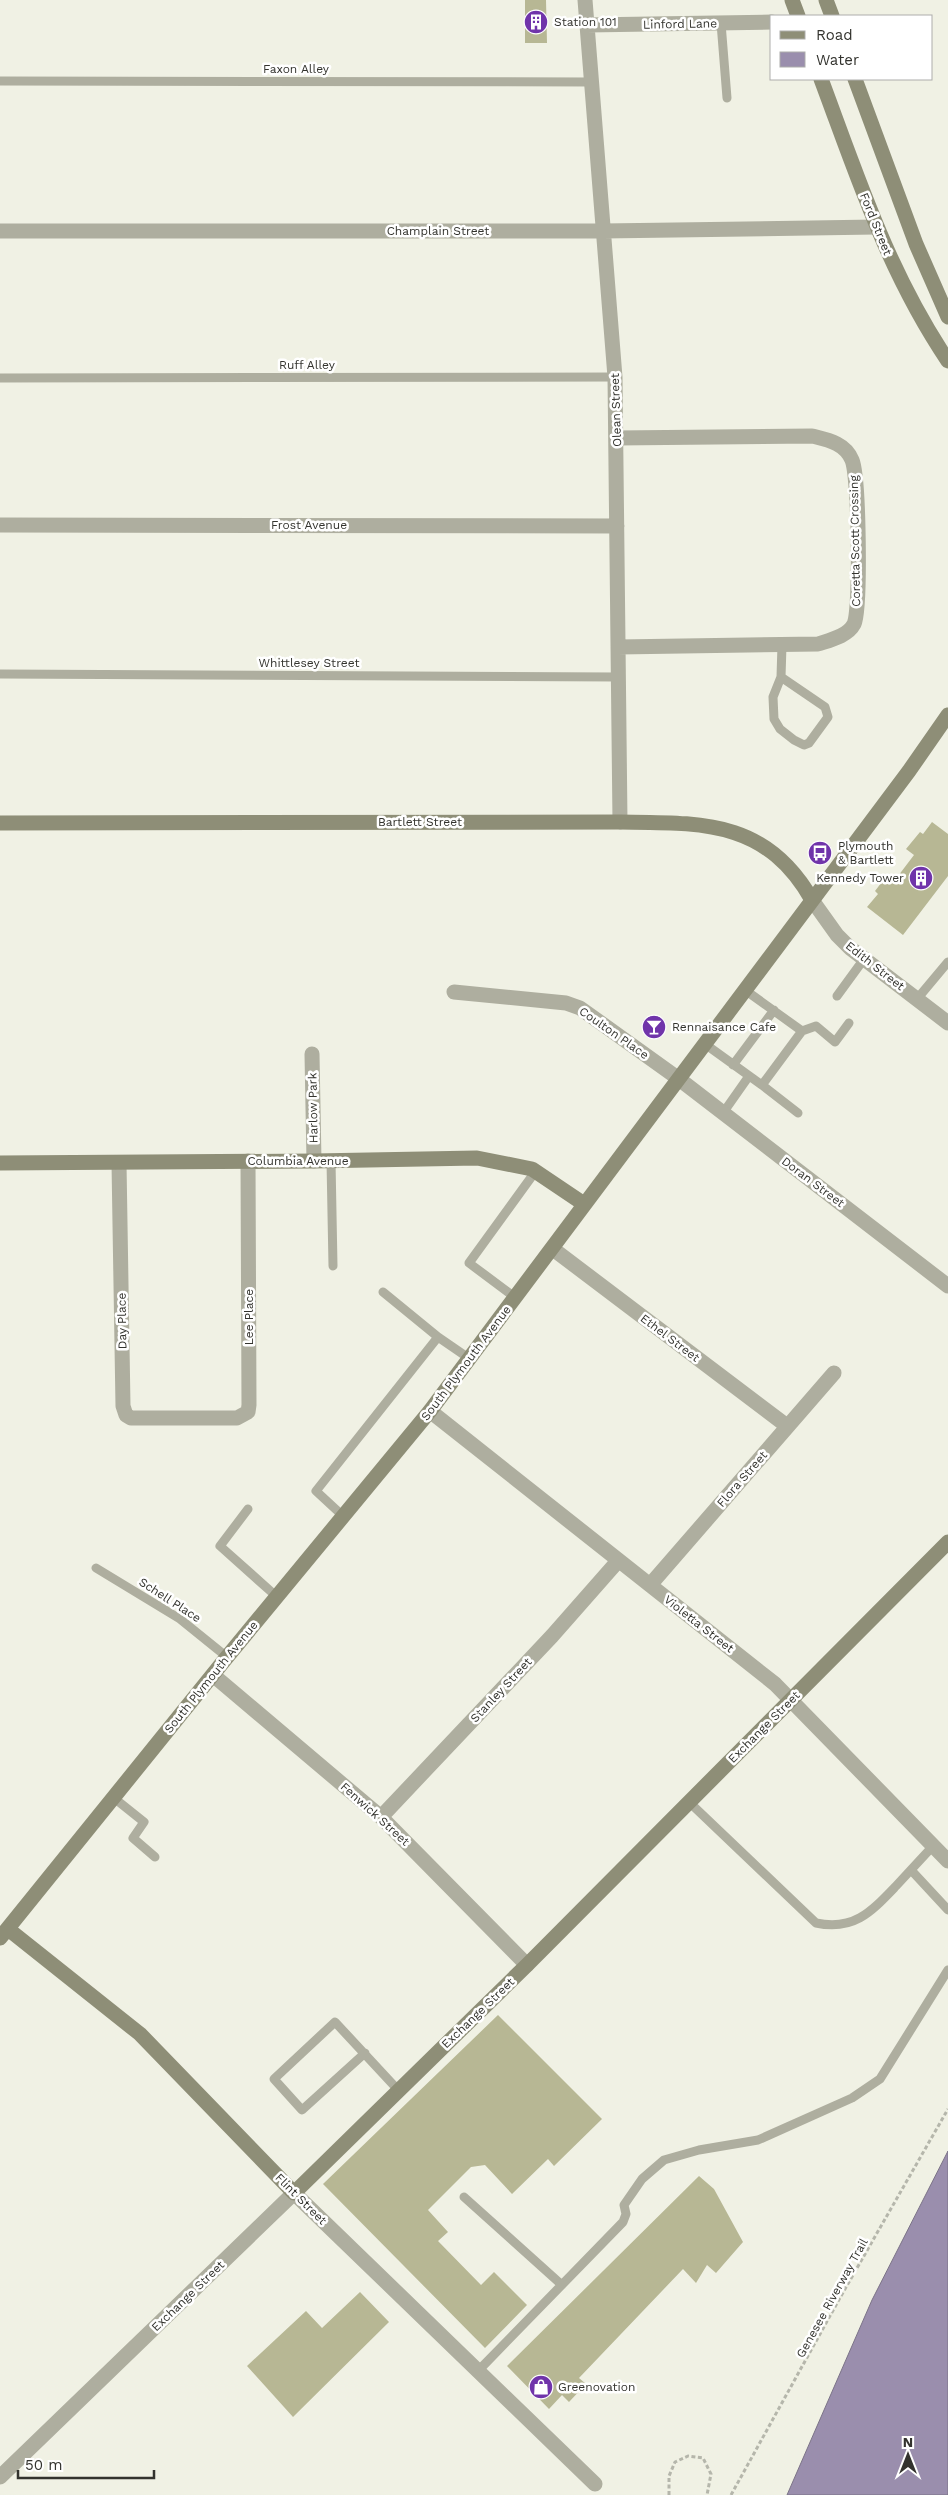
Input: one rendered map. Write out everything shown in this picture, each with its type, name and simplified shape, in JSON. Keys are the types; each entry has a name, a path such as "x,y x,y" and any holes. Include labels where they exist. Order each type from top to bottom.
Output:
{"street":[{"name":"Olean Street","path":"585,0 615,377 620,822"},
{"path":"792,0 798,15"},
{"path":"826,0 832,15"},
{"name":"Linford Lane","path":"587,25 770,22"},
{"name":"Ford Street","path":"821,80 876,227 911,302 948,361"},
{"path":"854,80 922,261 948,317"},
{"name":"Champlain Street","path":"0,231 603,231 876,227"},
{"name":"Coretta Scott Crossing","path":"617,438 812,436 836,442 852,459 857,482 857,599 854,624 840,636 818,644 618,647"},
{"name":"Frost Avenue","path":"0,525 617,526"},
{"name":"South Plymouth Avenue","path":"3,1930 114,1798 276,1596 430,1411 909,771 948,715"},
{"name":"South Plymouth Avenue","path":"909,771 948,725"},
{"name":"Bartlett Street","path":"0,823 620,822 703,824 736,832 768,850 794,873 812,900"},
{"name":"Edith Street","path":"812,900 837,935 864,959 948,1023"},
{"name":"Coulton Place","path":"454,992 573,1005 679,1079"},
{"name":"Harlow Park","path":"312,1054 314,1161"},
{"name":"Doran Street","path":"679,1079 948,1286"},
{"name":"Columbia Avenue","path":"0,1162 331,1161 477,1158 532,1170 584,1204"},
{"name":"Lee Place","path":"190,1418 238,1418 248,1412 248,1161"},
{"name":"Day Place","path":"119,1162 123,1406 126,1416 131,1418 190,1418"},
{"name":"Ethel Street","path":"553,1249 787,1426"},
{"name":"Flora Street","path":"650,1585 834,1373"},
{"name":"Violetta Street","path":"430,1411 650,1585 791,1700 948,1861"},
{"name":"Exchange Street","path":"0,2477 527,1965 948,1542"},
{"name":"Stanley Street","path":"382,1817 552,1636 618,1561"},
{"name":"Fenwick Street","path":"213,1675 382,1817 527,1965"},
{"name":"Flint Street","path":"3,1930 140,2034 294,2193 595,2484"}],"lane":[{"path":"721,23 727,98"},
{"name":"Faxon Alley","path":"0,81 591,82"},
{"name":"Ruff Alley","path":"0,378 615,377"},
{"path":"781,677 828,712 828,717 809,743 804,745 798,744 780,729 774,719 773,698 781,677 782,644"},
{"name":"Whittlesey Street","path":"0,674 618,677"},
{"path":"837,996 864,959"},
{"path":"917,999 948,962"},
{"path":"745,990 802,1031"},
{"path":"733,1064 758,1037 774,1010"},
{"path":"762,1085 780,1055 802,1031 816,1026 836,1042 849,1023"},
{"path":"705,1044 798,1113"},
{"path":"723,1113 749,1076"},
{"path":"331,1161 332,1266"},
{"path":"516,1298 469,1263 536,1172"},
{"path":"383,1292 470,1359"},
{"path":"343,1516 316,1491 438,1336"},
{"path":"248,1509 220,1546 276,1596"},
{"name":"Schell Place","path":"96,1568 180,1619 227,1657"},
{"path":"114,1798 144,1822 133,1838 155,1857"},
{"path":"689,1802 816,1923 830,1926 849,1923 871,1912 933,1846"},
{"path":"911,1870 948,1910"},
{"path":"478,2371 623,2222 626,2214 624,2205 642,2180 664,2160 698,2150 758,2140 852,2098 880,2079 948,1970"},
{"path":"365,2053 302,2110 274,2079 335,2022 365,2053 398,2090"},
{"path":"464,2197 562,2285"}],"path":[{"name":"Genesee Riverway Trail","path":"731,2495 841,2296 948,2109"},
{"path":"670,2495 669,2476 675,2462 688,2456 702,2458 710,2474 707,2495"}],"water":[{"path":"948,2151 948,2495 787,2495 872,2300"}],"building":[{"name":"Station 101","path":"525,0 546,0 547,43 525,43"},
{"name":"Kennedy Tower","path":"932,822 948,834 948,876 903,935 867,907 878,894 875,891 888,874 895,880 914,855 906,849 920,832 923,834"},
{"path":"498,2015 602,2119 554,2166 548,2159 512,2194 485,2165 471,2167 428,2210 448,2232 438,2241 481,2285 494,2272 527,2305 485,2348 323,2184"},
{"path":"699,2176 714,2189 743,2242 716,2273 707,2265 696,2283 683,2269 579,2378 586,2384 569,2402 562,2395 549,2409 507,2366"},
{"path":"360,2292 389,2322 293,2417 247,2366 306,2311 322,2328"}],"place":[{"name":"Station 101","path":"536,22"},
{"name":"Plymouth & Bartlett","path":"820,853"},
{"name":"Kennedy Tower","path":"921,878"},
{"name":"Rennaisance Cafe","path":"654,1027"},
{"name":"Greenovation","path":"541,2387"}]}
